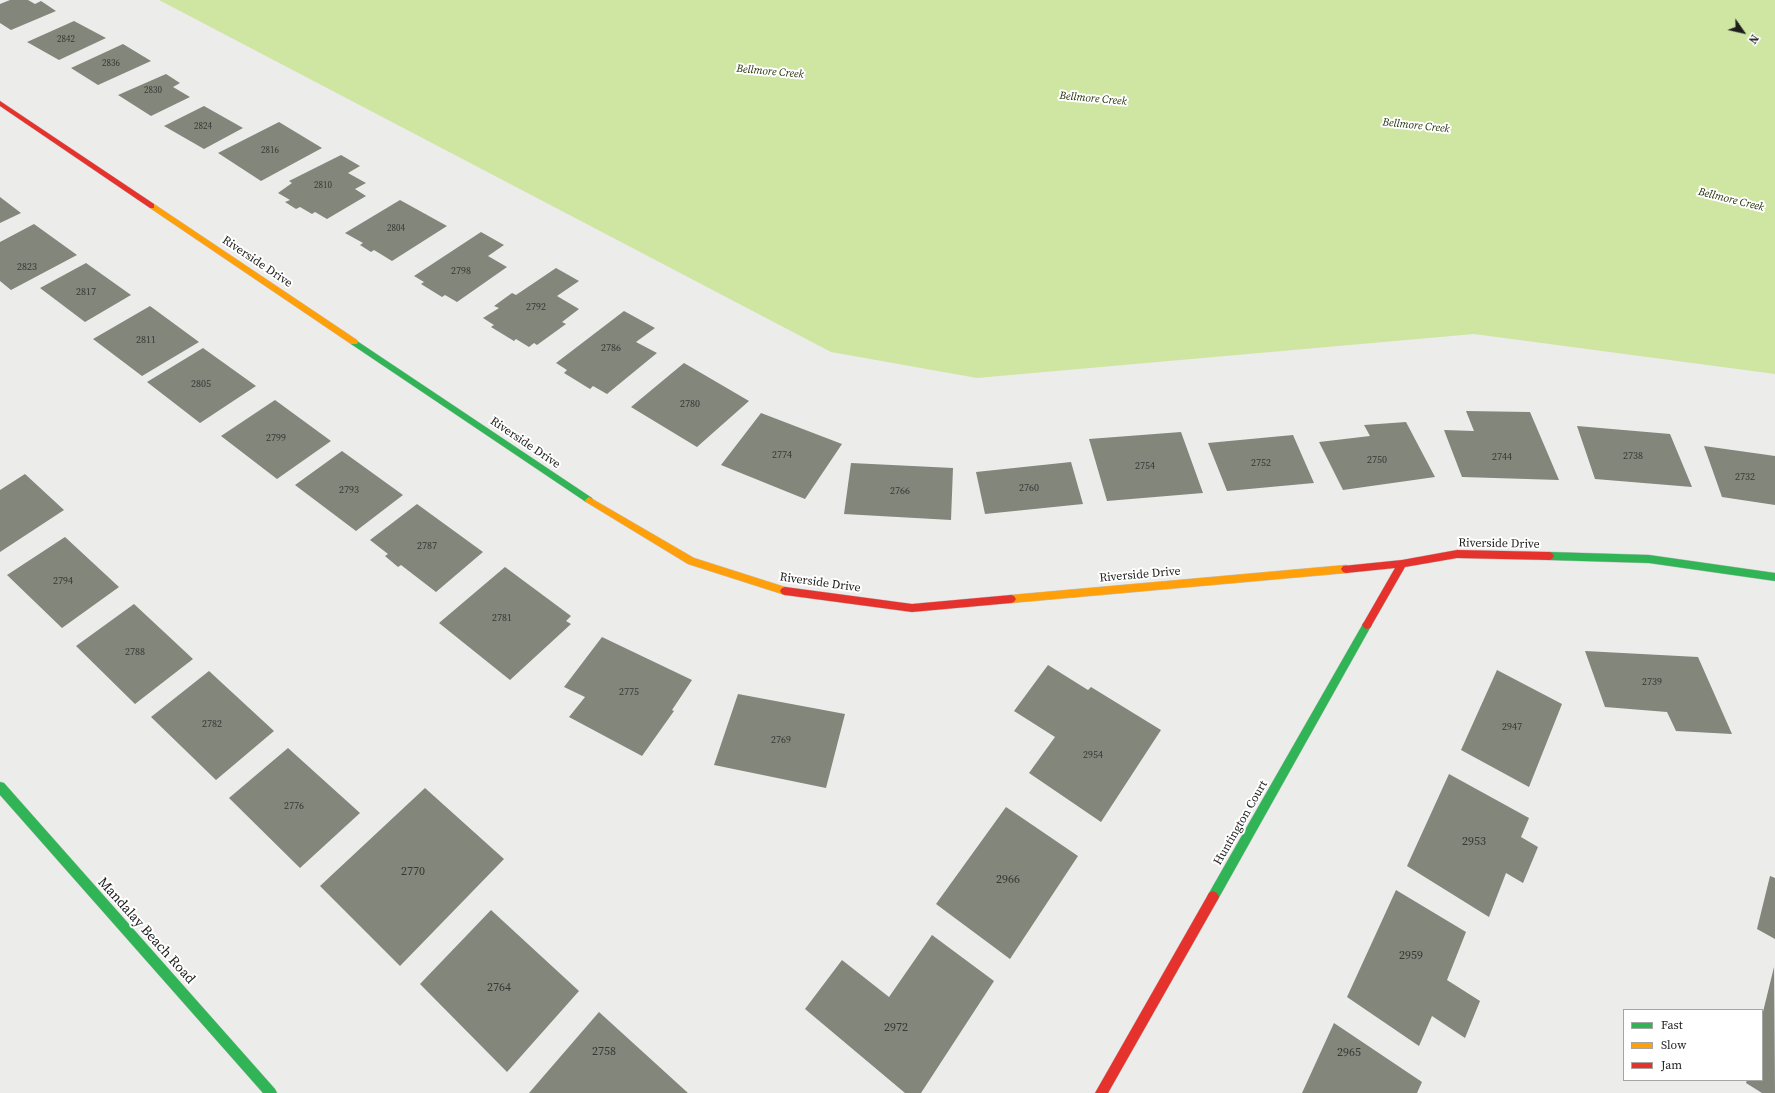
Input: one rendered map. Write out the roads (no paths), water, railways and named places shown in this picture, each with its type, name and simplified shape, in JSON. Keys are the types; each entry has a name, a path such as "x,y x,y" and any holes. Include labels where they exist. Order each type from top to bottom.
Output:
{"street":[{"name":"Riverside Drive","path":"0,103 603,510 691,561 778,590 912,608 1402,564 1457,554 1649,559 1775,577"},
{"name":"Huntington Court","path":"1102,1093 1402,564"},
{"name":"Mandalay Beach Road","path":"0,787 271,1093"}],"water":[{"name":"Bellmore Creek","path":"159,0 1775,0 1775,374 1474,334 977,378 831,352"}]}
